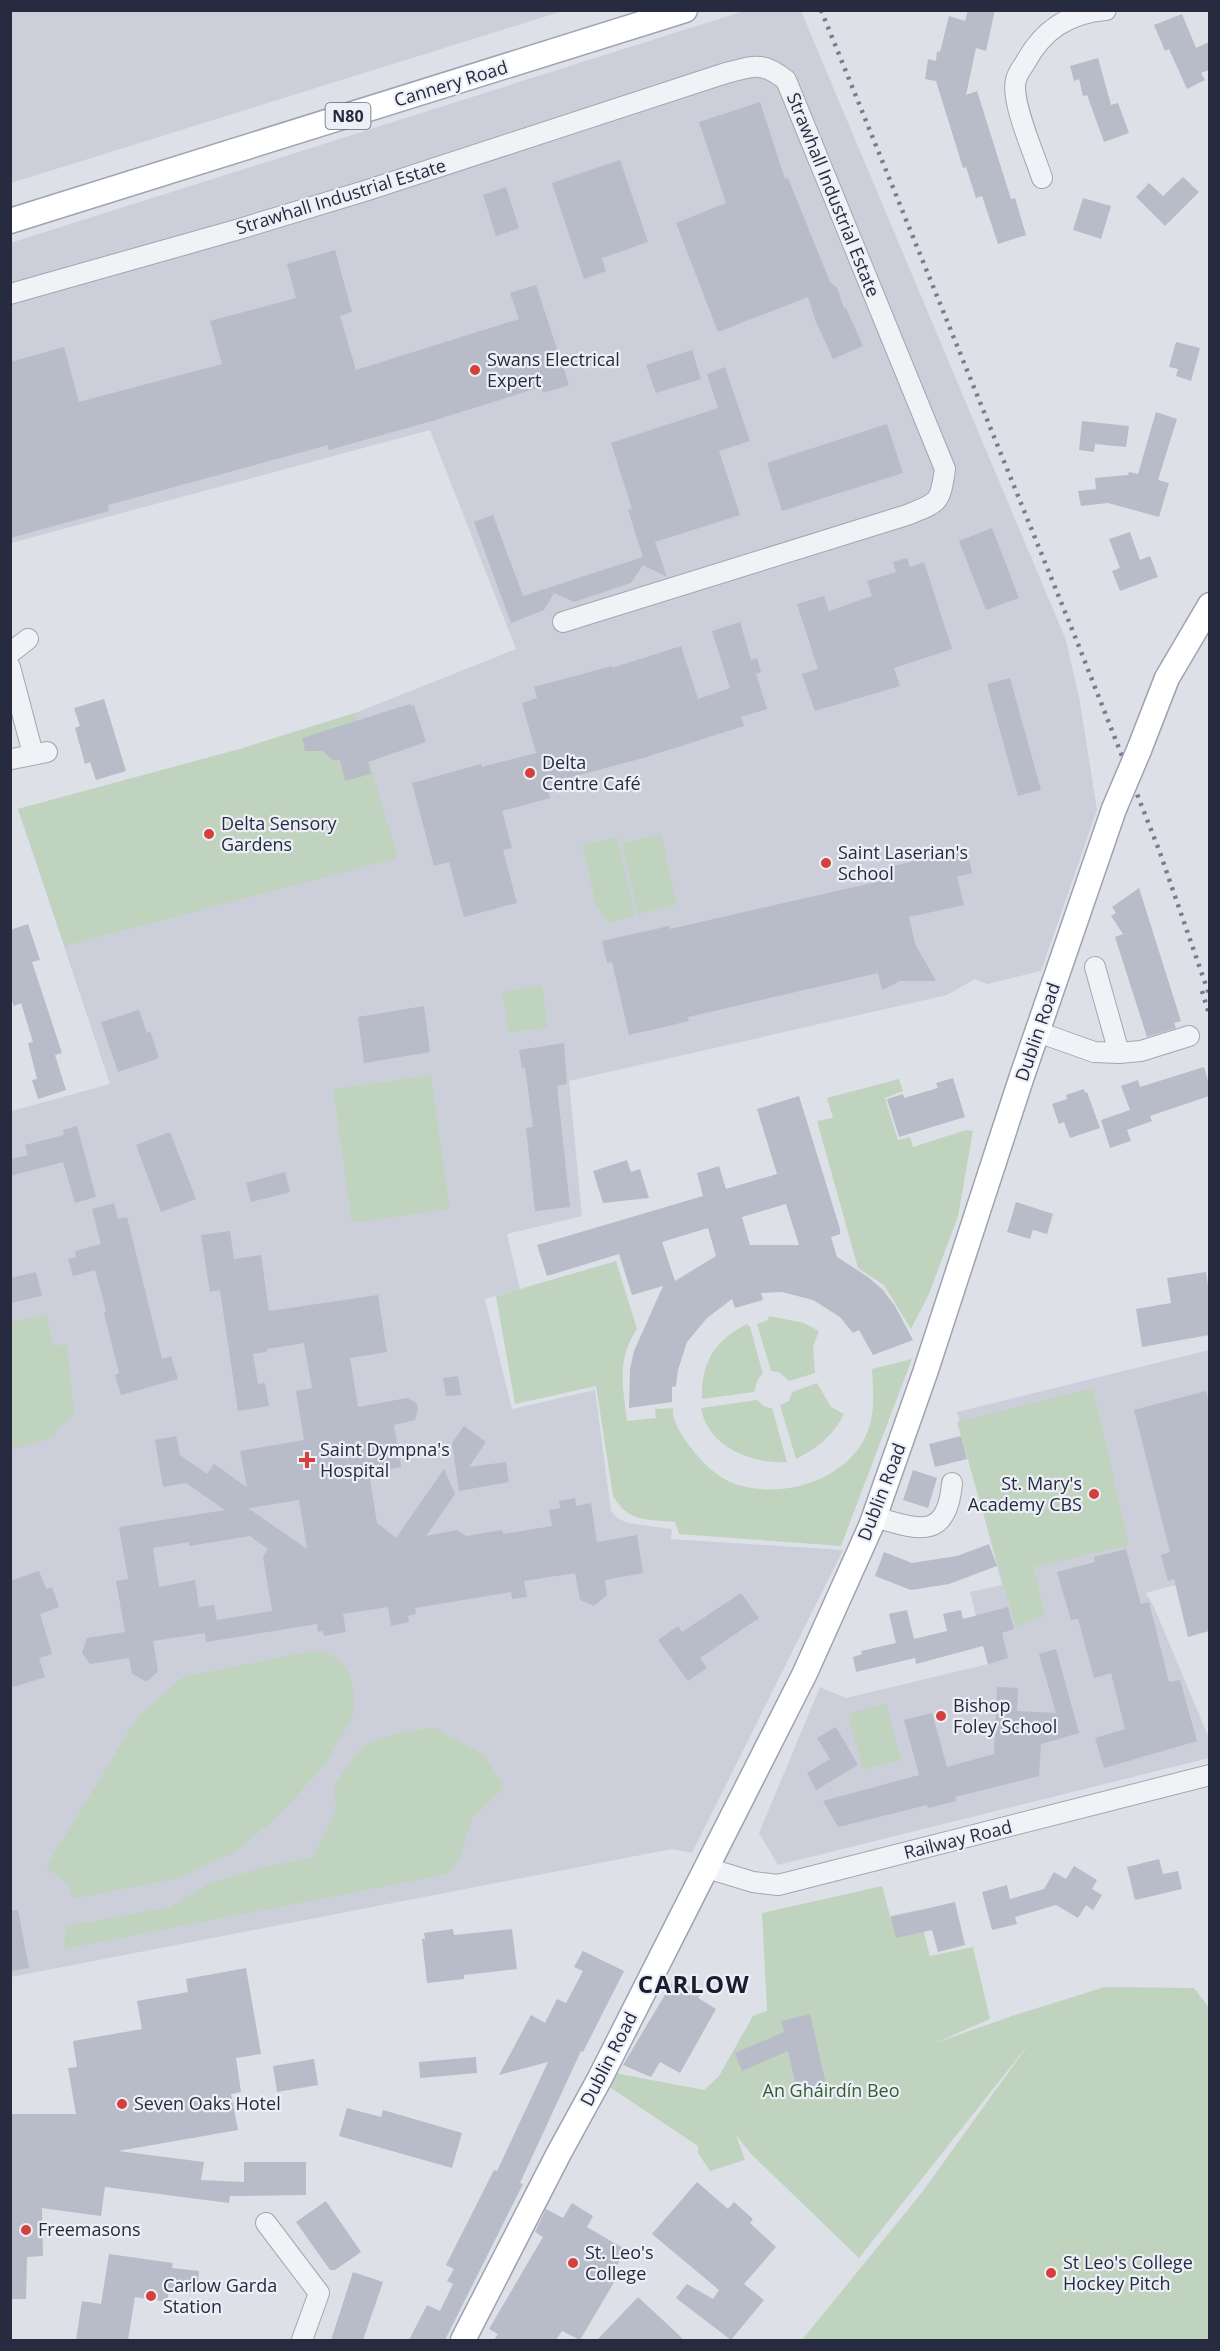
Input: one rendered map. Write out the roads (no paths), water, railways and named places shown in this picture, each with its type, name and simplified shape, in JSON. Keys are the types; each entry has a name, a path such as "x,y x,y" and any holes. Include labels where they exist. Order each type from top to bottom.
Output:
{"main road":[{"name":"Cannery Road","path":"10,222 685,10"},
{"name":"Dublin Road","path":"463,2340 599,2080 805,1673 875,1517 1114,809 1167,678 1209,605"}],"street":[{"path":"1042,177 1017,103 1016,80 1033,49 1053,28 1085,12 1106,10"},
{"name":"Strawhall Industrial Estate","path":"10,294 359,193 726,73 752,67 770,68 786,80 945,469 942,494 931,506 907,515 563,622"},
{"path":"10,653 28,639"},
{"path":"10,667 40,753 12,759"},
{"path":"1095,967 1119,1053"},
{"path":"1038,1032 1094,1052 1119,1053 1141,1051 1189,1036"},
{"path":"875,1517 906,1526 922,1528 931,1526 939,1522 946,1510 951,1499 952,1483"},
{"name":"Railway Road","path":"707,1868 753,1882 778,1885 1209,1775"},
{"path":"266,2223 319,2294 302,2340"}],"railway":[{"path":"821,10 1076,639 1159,850 1210,997"},
{"path":"1202,991 1210,1017"}],"place":[{"name":"Swans Electrical Expert","path":"475,370"},
{"name":"Delta Centre Café","path":"530,773"},
{"name":"Delta Sensory Gardens","path":"209,834"},
{"name":"Saint Laserian's School","path":"826,863"},
{"name":"Saint Dympna's Hospital","path":"307,1460"},
{"name":"St. Mary's Academy CBS","path":"1094,1494"},
{"name":"Bishop Foley School","path":"941,1716"},
{"name":"Seven Oaks Hotel","path":"122,2104"},
{"name":"Freemasons","path":"26,2230"},
{"name":"St. Leo's College","path":"573,2263"},
{"name":"St Leo's College Hockey Pitch","path":"1051,2273"},
{"name":"Carlow Garda Station","path":"151,2296"}],"district":[{"name":"CARLOW","path":"694,1985"}],"park label":[{"name":"An Gháirdín Beo","path":"831,2091"}]}
